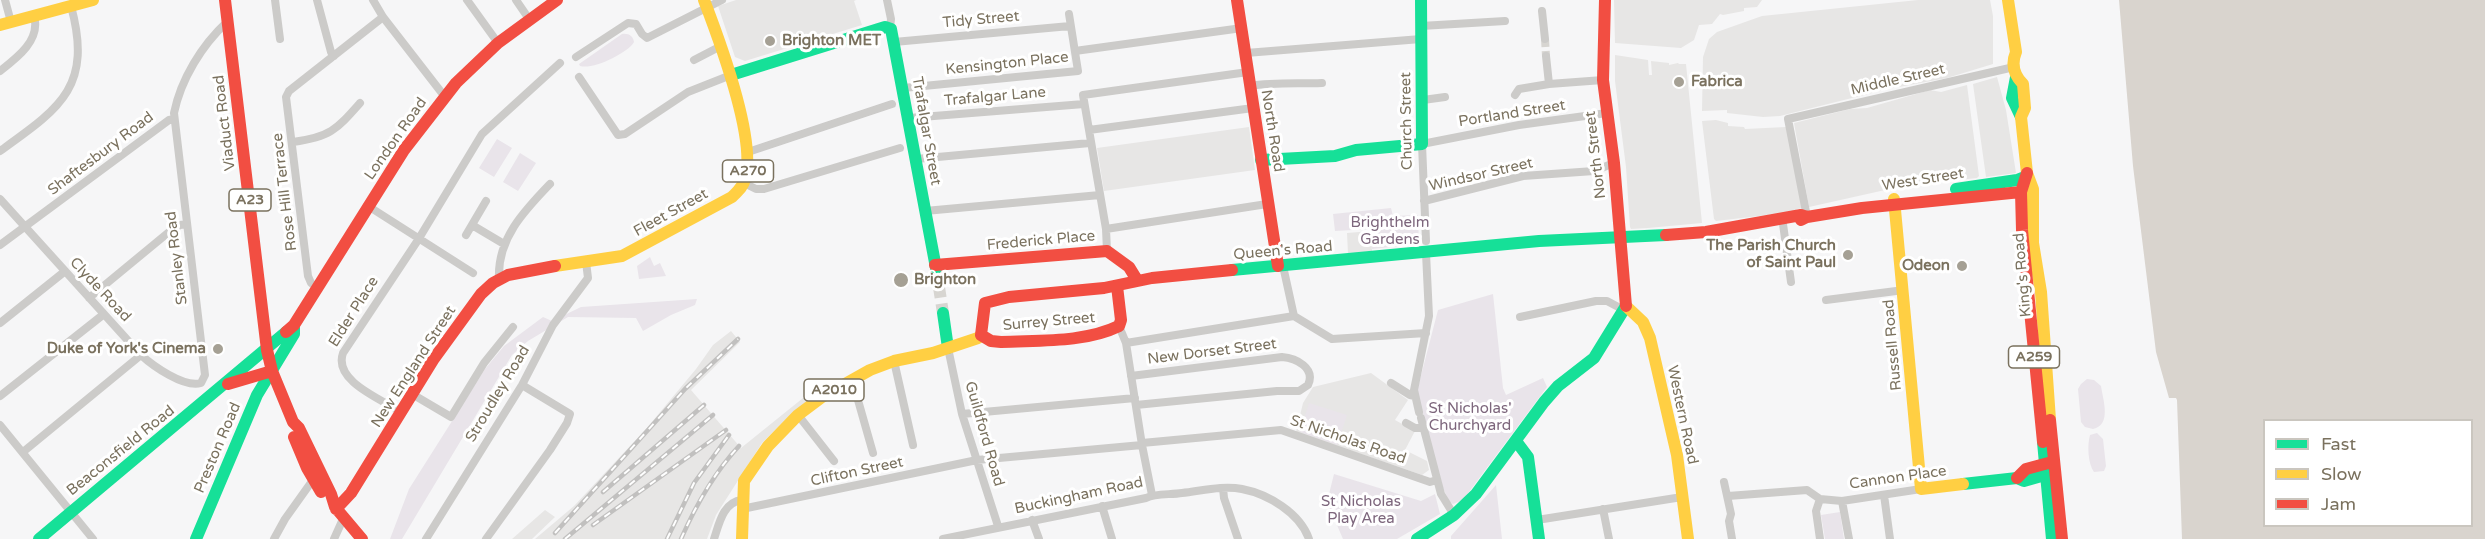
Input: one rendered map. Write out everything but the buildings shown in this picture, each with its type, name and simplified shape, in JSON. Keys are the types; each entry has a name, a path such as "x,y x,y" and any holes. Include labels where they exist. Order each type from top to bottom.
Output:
{"main road":[{"path":"6,23 93,0"},
{"name":"Viaduct Road","path":"225,0 267,350"},
{"name":"London Road","path":"267,350 294,325 404,150 445,97 472,65 529,19 557,0"},
{"name":"North Road","path":"1237,0 1267,204 1281,266"},
{"name":"Church Street","path":"1421,0 1422,144"},
{"name":"North Street","path":"1605,0 1603,80 1614,163 1624,307"},
{"name":"King's Road","path":"1999,0 2007,54 2014,68"},
{"name":"King's Road","path":"2008,0 2016,52 2011,86 2015,109 2021,117 2027,174 2033,189 2033,243 2041,292 2052,539"},
{"name":"A270","path":"705,3 731,75 748,152 748,171 744,183"},
{"path":"731,75 885,27 890,28"},
{"name":"Trafalgar Street","path":"890,28 909,118 935,266"},
{"path":"1261,160 1335,156 1356,150 1422,144"},
{"path":"1989,190 2027,174"},
{"path":"1989,190 2021,192 2027,174"},
{"name":"Fleet Street","path":"499,279 538,268 608,260 636,249 732,197 744,183"},
{"name":"West Street","path":"1735,227 1743,229 1782,224 1862,208 1989,190"},
{"name":"King's Road","path":"2021,192 2022,230 2048,468 2062,539"},
{"name":"Russell Road","path":"1894,203 1921,489"},
{"name":"West Street","path":"1621,239 1735,227 1800,215 1808,217"},
{"name":"Queen's Road","path":"981,335 985,303 1009,297 1117,286 1137,280 1281,266 1426,247 1605,237 1621,239"},
{"name":"Frederick Place","path":"935,266 1107,251 1130,267 1135,272 1137,280"},
{"name":"New England Street","path":"337,509 351,493 437,354 488,286 499,279"},
{"path":"1117,286 1119,326"},
{"path":"1417,539 1454,515 1476,495 1558,387 1594,358 1624,307"},
{"name":"Western Road","path":"1624,307 1643,322 1650,338 1674,442 1688,539"},
{"path":"943,313 948,348"},
{"name":"London Road","path":"272,371 294,334 294,325"},
{"name":"Surrey Street","path":"948,348 981,335 991,341 1001,342 1094,334 1119,326"},
{"name":"A2010","path":"742,539 742,504 747,474 768,446 798,415 852,379 894,361 948,348"},
{"name":"A23","path":"267,350 272,371"},
{"name":"Beaconsfield Road","path":"39,539 267,350"},
{"path":"272,371 293,422 292,431 316,475 331,494 337,509 362,539"},
{"name":"Beaconsfield Road","path":"222,385 272,371"},
{"name":"Preston Road","path":"196,539 257,395 272,371"},
{"path":"1516,441 1528,457 1539,539"},
{"name":"Cannon Place","path":"1921,489 2017,478 2024,481 2048,468"}],"street":[{"path":"5,0 6,23"},
{"path":"275,0 280,39"},
{"path":"317,0 334,56 383,17"},
{"path":"373,0 383,17 445,97"},
{"path":"467,0 498,43"},
{"path":"516,0 529,19"},
{"path":"576,57 628,23 636,24 647,38 705,3 722,0"},
{"name":"Trafalgar Street","path":"887,0 891,19 890,28"},
{"path":"0,151 54,110 71,85 76,71 78,49 71,6"},
{"path":"1542,11 1545,39"},
{"path":"1069,14 1075,51 1242,28"},
{"path":"0,70 17,57 29,43 34,30 34,16"},
{"name":"Shaftesbury Road","path":"0,245 169,120 174,119 182,87 201,52 228,21"},
{"path":"1246,53 1505,21"},
{"name":"Tidy Street","path":"894,42 1070,26"},
{"path":"213,39 230,37"},
{"path":"694,60 721,46"},
{"name":"Kensington Place","path":"903,88 1078,71 1075,51"},
{"name":"Rose Hill Terrace","path":"316,287 308,276 286,97 289,91 334,56"},
{"path":"1546,56 1549,84"},
{"path":"418,240 482,134 560,63"},
{"name":"Middle Street","path":"1808,217 1788,119 2014,68"},
{"name":"Trafalgar Lane","path":"909,118 1084,100 1248,72"},
{"path":"579,77 618,135 625,134 648,120 688,92 731,75"},
{"path":"1515,95 1519,89 1603,80"},
{"path":"1250,86 1289,82 1322,83"},
{"path":"1422,100 1445,97"},
{"path":"1084,100 1106,229 1107,251"},
{"path":"293,142 317,139 330,132 341,125 360,103"},
{"path":"748,152 892,104"},
{"path":"1089,130 1253,108"},
{"name":"Portland Street","path":"1422,144 1519,125 1607,113"},
{"name":"Stanley Road","path":"174,119 205,375 201,383 192,384"},
{"path":"916,159 1090,143"},
{"name":"Church Street","path":"1422,144 1430,299 1415,396 1441,494 1454,515"},
{"path":"744,183 756,189 764,189 900,148"},
{"name":"Windsor Street","path":"1424,203 1523,176 1594,171 1614,163"},
{"path":"499,279 498,265 504,244 527,208 550,184"},
{"path":"925,211 1100,195"},
{"name":"Clyde Road","path":"0,200 141,356 159,370 192,384"},
{"path":"466,235 486,201"},
{"path":"1106,229 1267,204"},
{"path":"368,206 473,273"},
{"path":"89,298 169,232 180,225 187,224"},
{"path":"1782,224 1791,282"},
{"path":"472,225 504,244"},
{"name":"Elder Place","path":"401,412 351,381 345,375 340,361 365,317 418,240"},
{"name":"Stroudley Road","path":"426,539 522,385 553,325 588,278 586,262"},
{"name":"North Road","path":"1281,266 1294,316"},
{"path":"0,323 64,272"},
{"path":"1826,300 1904,290"},
{"path":"1521,317 1596,301 1624,307"},
{"path":"0,396 104,314"},
{"path":"1126,343 1294,316 1332,339 1426,333"},
{"path":"1119,326 1126,343 1152,495"},
{"path":"412,394 451,417 484,363 513,327"},
{"name":"Guildford Road","path":"948,348 962,414 998,526"},
{"path":"22,452 141,356"},
{"name":"New Dorset Street","path":"1131,376 1286,357 1296,360 1310,372 1310,382 1306,388 1296,392 1277,391 1135,402"},
{"path":"894,361 913,445"},
{"path":"852,379 873,453"},
{"path":"1391,383 1415,396"},
{"path":"486,539 550,450 570,414 522,385"},
{"path":"962,414 1135,402"},
{"path":"798,415 834,461"},
{"path":"1406,423 1415,428 1423,428"},
{"path":"0,425 93,539"},
{"name":"St Nicholas Road","path":"977,460 1281,430 1430,482 1437,480"},
{"name":"Clifton Street","path":"742,504 977,460"},
{"path":"274,539 316,475"},
{"path":"1724,482 1731,514 1729,521 1732,539"},
{"path":"1223,488 1224,498 1238,539"},
{"name":"Buckingham Road","path":"943,539 970,536 998,526 1152,495 1241,488 1264,496 1290,512 1307,532 1309,539"},
{"name":"Cannon Place","path":"1728,496 1807,490 1820,499 1842,501 1921,489"},
{"path":"1884,495 1890,539"},
{"path":"1537,520 1682,497"},
{"path":"1820,499 1816,511 1820,539"},
{"path":"714,539 728,506 734,501 742,504"},
{"path":"1842,501 1849,539"},
{"path":"1102,506 1112,539"},
{"path":"334,539 337,509"},
{"path":"1603,509 1609,539"},
{"path":"1032,520 1039,539"}],"shaded area":[{"name":"Brighton MET","path":"736,0 856,0 854,1 862,25 745,61 735,57 718,6"},
{"path":"1614,0 1762,0 1757,7 1720,14 1712,24 1699,25 1694,40 1681,48 1615,43"},
{"path":"1918,0 1990,0 1993,16 1993,64 1947,78 1888,89 1780,116 1763,117 1727,113 1727,110 1702,111 1703,57 1709,39 1717,32 1762,16"},
{"path":"2119,0 2485,0 2485,539 2182,539 2177,400 2169,398 2156,352 2133,166"},
{"path":"1615,55 1648,60 1649,75 1652,75 1651,61 1669,63 1669,65 1686,64 1702,223 1631,229 1615,81"},
{"path":"1997,77 2006,110 2016,173 1986,177 1973,84"},
{"path":"1967,85 1979,176 1977,178 1903,186 1809,207 1794,123 1850,109 1867,108 1930,90 1941,92"},
{"path":"1716,120 1728,123 1728,126 1745,129 1786,127 1804,208 1794,212 1716,221 1714,219 1702,121"},
{"path":"1249,127 1255,170 1104,191 1097,148"},
{"path":"1371,231 1372,251 1348,254 1347,233"},
{"path":"731,331 740,342 691,390 741,448 808,394 820,386 822,389 762,443 716,515 707,539 535,539 574,506 646,429 713,345"},
{"path":"1371,373 1408,400 1395,420 1415,431 1405,450 1427,461 1429,470 1422,475 1296,432 1303,403 1313,387"},
{"path":"545,510 555,517 532,539 512,539"}],"green space":[{"path":"622,34 630,35 634,42 625,51 601,63 586,67 580,66 579,64"},
{"path":"497,139 512,148 494,177 479,168"},
{"path":"520,153 536,163 518,191 503,182"},
{"name":"Brighthelm Gardens","path":"1391,208 1393,216 1418,215 1419,244 1372,249 1371,229 1335,231 1333,214"},
{"path":"650,257 654,266 660,263 666,276 639,279 637,266"},
{"name":"St Nicholas' Churchyard","path":"1493,294 1503,388 1506,395 1543,378 1547,387 1463,500 1453,504 1449,501 1443,488 1417,391 1438,310"},
{"path":"697,299 695,305 643,331 636,318 568,317 528,341 512,355 402,539 390,539 409,489 485,369 504,346 543,317 552,321 581,307"},
{"path":"2087,379 2094,380 2101,386 2105,411 2103,423 2093,429 2085,427 2081,422 2078,389"},
{"path":"1309,403 1347,415 1337,445 1300,432"},
{"path":"2097,433 2103,439 2106,466 2104,471 2094,472 2089,459 2089,444 2090,435"},
{"name":"St Nicholas Play Area","path":"1334,474 1421,501 1435,494 1440,514 1397,539 1343,539 1327,502"},
{"path":"1496,485 1502,539 1451,539 1451,536"},
{"path":"1840,512 1844,539 1825,539 1821,515"}],"tunnel":[{"path":"1545,39 1546,56"},
{"path":"936,268 943,313"}],"railway":[{"path":"555,533 685,389 738,339"},
{"path":"603,492 704,405"},
{"path":"565,539 713,415"},
{"path":"593,525 726,430"},
{"path":"667,539 694,483 729,435"},
{"path":"681,539 706,490 739,446"}],"traffic: fast":[{"path":"1261,160 1335,156 1356,150 1422,144 1421,0"},
{"path":"731,75 885,27 891,29 936,268"},
{"path":"2016,77 2012,98 2021,117"},
{"path":"1956,189 2017,180 2027,176"},
{"path":"1232,270 1539,241 1666,235"},
{"path":"1417,539 1454,515 1476,494 1544,402 1558,386 1594,358 1626,306"},
{"path":"943,313 948,348"},
{"path":"196,539 257,395 294,334 294,328"},
{"path":"39,539 286,332"},
{"path":"1516,441 1528,457 1539,539"},
{"path":"2043,442 2052,539"},
{"path":"1963,484 2017,478 2024,481 2052,473"}],"traffic: slow":[{"path":"0,25 93,0"},
{"path":"555,266 622,256 732,197 743,184 747,162 746,140 741,116 727,63 704,0"},
{"path":"2008,0 2016,52 2014,69 2023,84 2025,108 2021,117 2027,173 2033,189 2033,243 2041,292 2050,420"},
{"path":"1894,199 1921,489 1963,484"},
{"path":"1626,306 1643,322 1650,338 1677,455 1688,539"},
{"path":"742,539 744,481 768,446 798,415 822,397 870,370 894,361 933,353 981,335"}],"traffic: jam":[{"path":"225,0 267,350 272,371"},
{"path":"286,332 294,325 404,150 456,83 498,43 557,0"},
{"path":"1237,0 1278,266"},
{"path":"1605,0 1603,80 1614,163 1626,306"},
{"path":"2027,173 2021,192 2022,230 2043,442"},
{"path":"1801,220 1862,208 2021,192"},
{"path":"1666,235 1706,232 1801,215 1807,217"},
{"path":"935,265 1107,251 1129,267 1137,280"},
{"path":"336,509 351,493 433,360 481,294 493,283 508,275 555,266"},
{"path":"981,335 985,303 1009,297 1104,288 1152,278 1232,270"},
{"path":"981,335 991,341 1001,342 1061,340 1091,335 1119,326 1121,320 1117,286"},
{"path":"272,371 293,422 299,428 335,507 362,539"},
{"path":"228,384 272,371"},
{"path":"2050,420 2062,539"},
{"path":"294,437 307,468 321,492"},
{"path":"2017,478 2026,469 2052,462"}],"place":[{"name":"Brighton MET","path":"770,41"},
{"name":"Fabrica","path":"1679,82"},
{"name":"The Parish Church of Saint Paul","path":"1848,255"},
{"name":"Odeon","path":"1962,266"},
{"name":"Brighton","path":"901,280"},
{"name":"Duke of York's Cinema","path":"218,349"}]}
